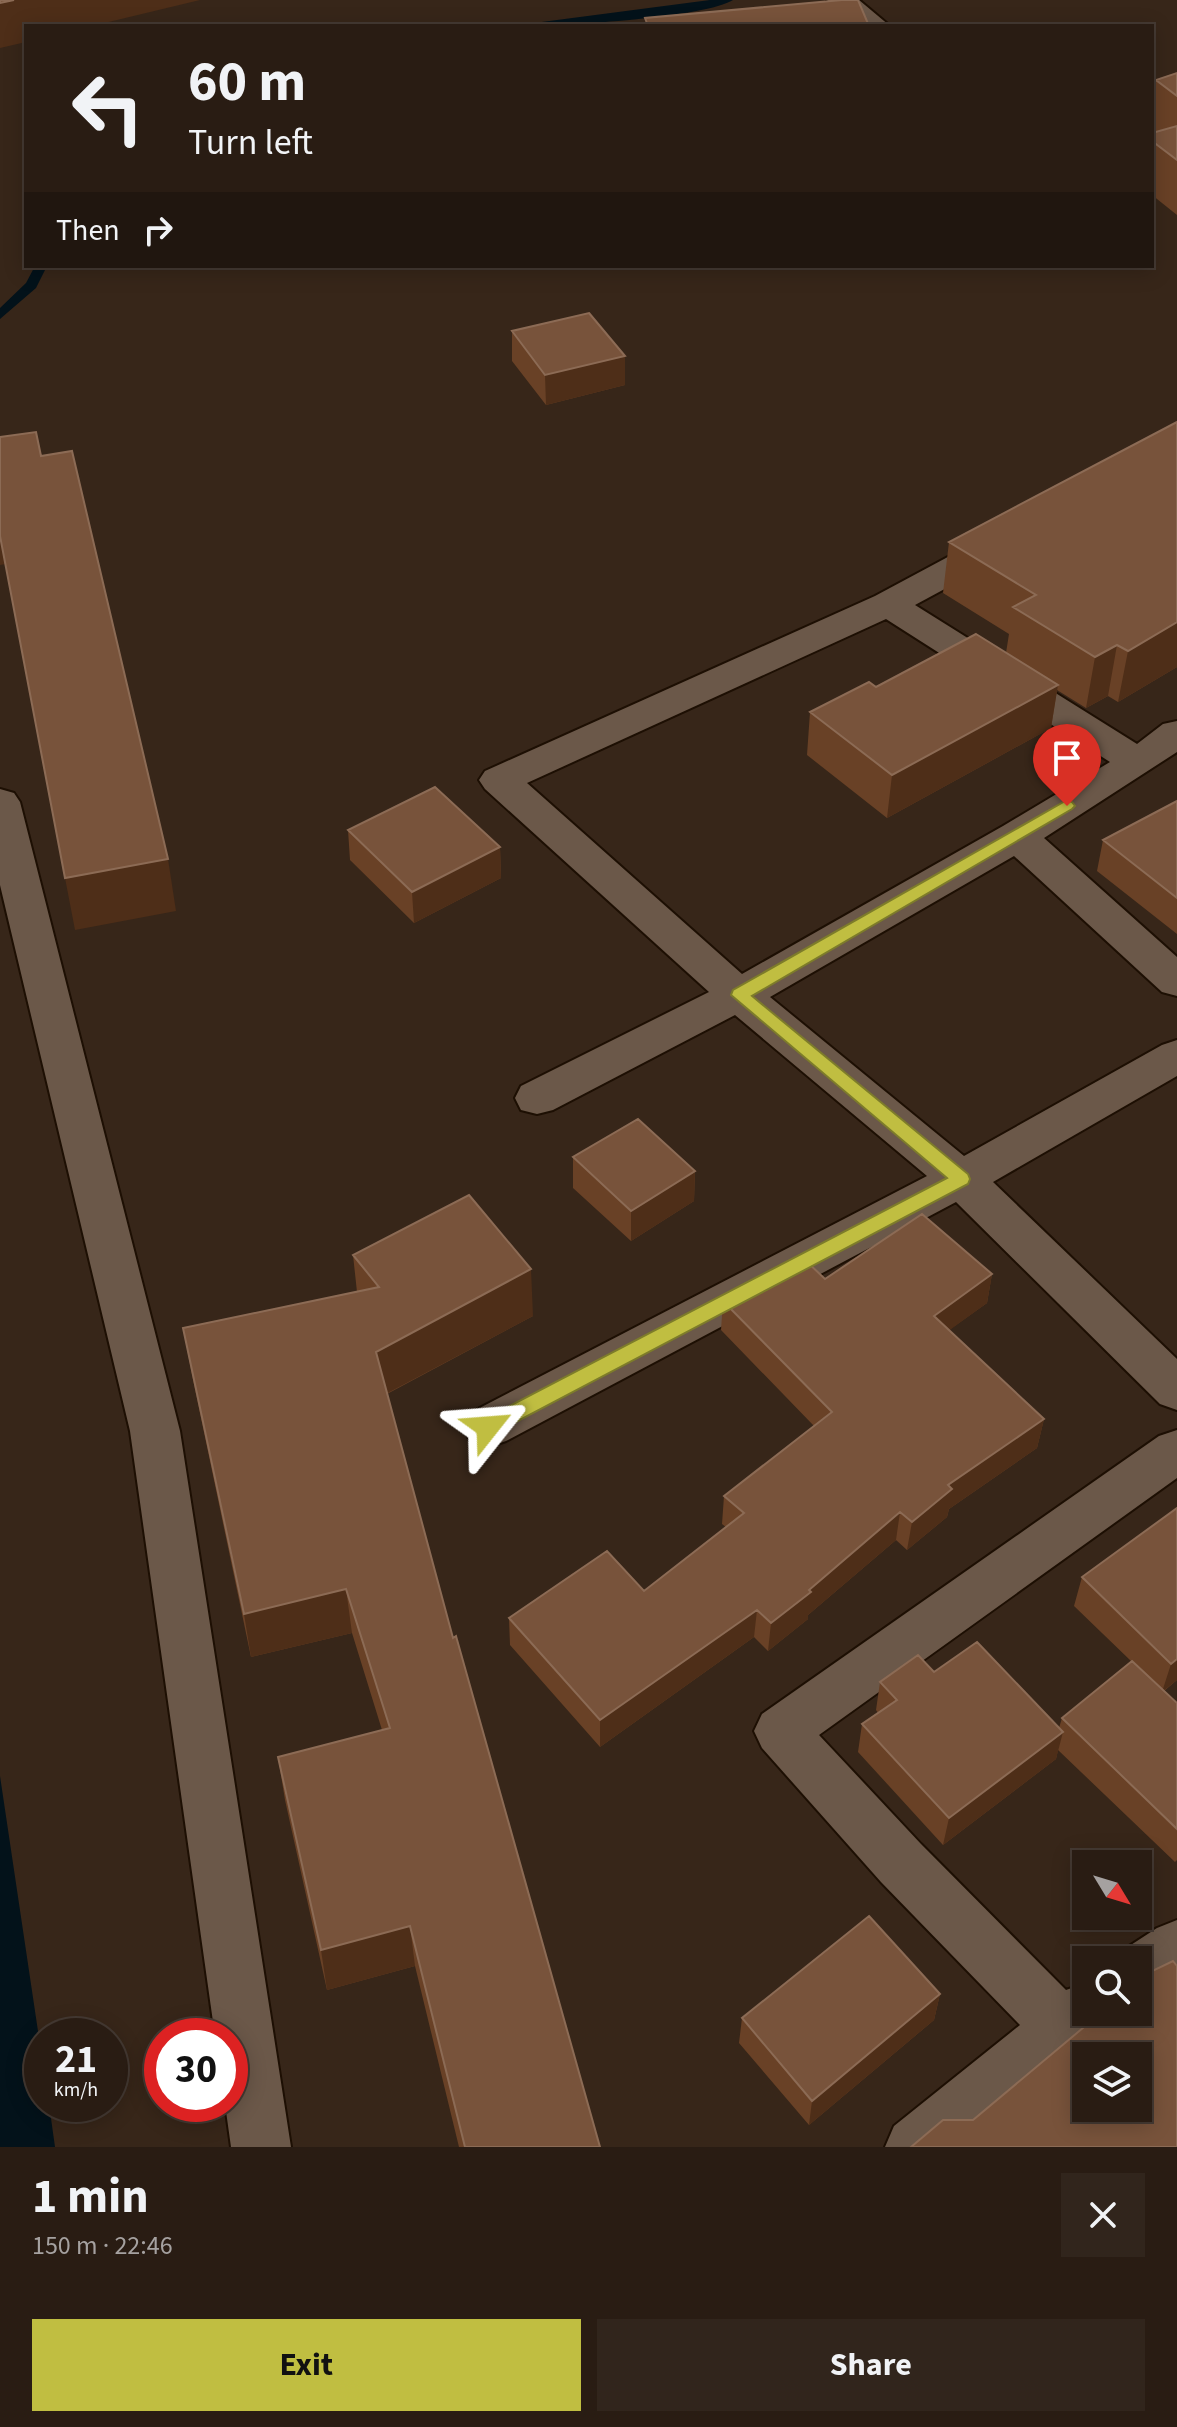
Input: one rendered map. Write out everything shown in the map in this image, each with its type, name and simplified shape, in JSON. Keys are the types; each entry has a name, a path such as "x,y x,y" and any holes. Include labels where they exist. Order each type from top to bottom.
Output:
{"street":[{"path":"841,0 873,24"},
{"path":"1025,531 888,604 499,780 739,995 961,1179 1177,1390"},
{"path":"888,604 1138,762"},
{"path":"537,1098 739,995 1017,836 1138,762 1177,733"},
{"path":"0,802 155,1431 261,2147"},
{"path":"1017,836 1177,981"},
{"path":"488,1427 961,1179 1177,1056"},
{"path":"1072,2017 901,1863 781,1731 1177,1451"},
{"path":"1152,1965 1177,1948"},
{"path":"915,2147 1072,2019"}],"shaded area":[{"path":"0,1776 36,2018 24,2018 24,2122 52,2122 55,2147 0,2147"}],"building":[{"path":"858,0 868,24 647,24 645,18"},
{"path":"1177,73 1177,96 1156,80"},
{"path":"1177,126 1177,160 1154,143 1154,132"},
{"path":"589,313 625,356 545,375 512,331"},
{"path":"1177,422 1177,622 1128,651 1117,645 1095,657 1013,607 1036,595 949,542"},
{"path":"36,432 41,456 72,451 168,859 65,878 0,536 0,437"},
{"path":"976,634 1058,685 892,775 810,712 869,682 876,687"},
{"path":"435,787 500,847 412,892 348,830"},
{"path":"1177,801 1177,898 1103,840"},
{"path":"638,1119 695,1171 631,1211 573,1157"},
{"path":"469,1195 531,1269 376,1352 453,1638 456,1636 600,2147 465,2147 410,1926 321,1950 278,1757 390,1728 346,1589 244,1614 183,1328 379,1287 353,1255"},
{"path":"922,1214 992,1274 934,1316 1044,1419 948,1485 952,1489 912,1522 900,1512 809,1590 811,1592 771,1623 757,1610 600,1720 509,1618 607,1551 644,1591 744,1513 724,1496 832,1412 723,1301 804,1259 825,1279"},
{"path":"1177,1508 1177,1659 1171,1664 1082,1577"},
{"path":"977,1642 1063,1732 949,1818 862,1724 897,1700 880,1682 918,1655 934,1672"},
{"path":"1132,1661 1177,1703 1177,1829 1062,1718"},
{"path":"869,1916 940,1994 812,2101 742,2018"},
{"path":"1173,1961 1177,1966 1177,2147 911,2147 943,2120 973,2120 1085,2026 1152,2026 1152,1971"}],"waterway":[{"path":"552,24 675,10 727,0"},
{"path":"0,315 31,285 40,268"}],"route":[{"path":"488,1427 961,1179 739,995 1067,806"}]}
